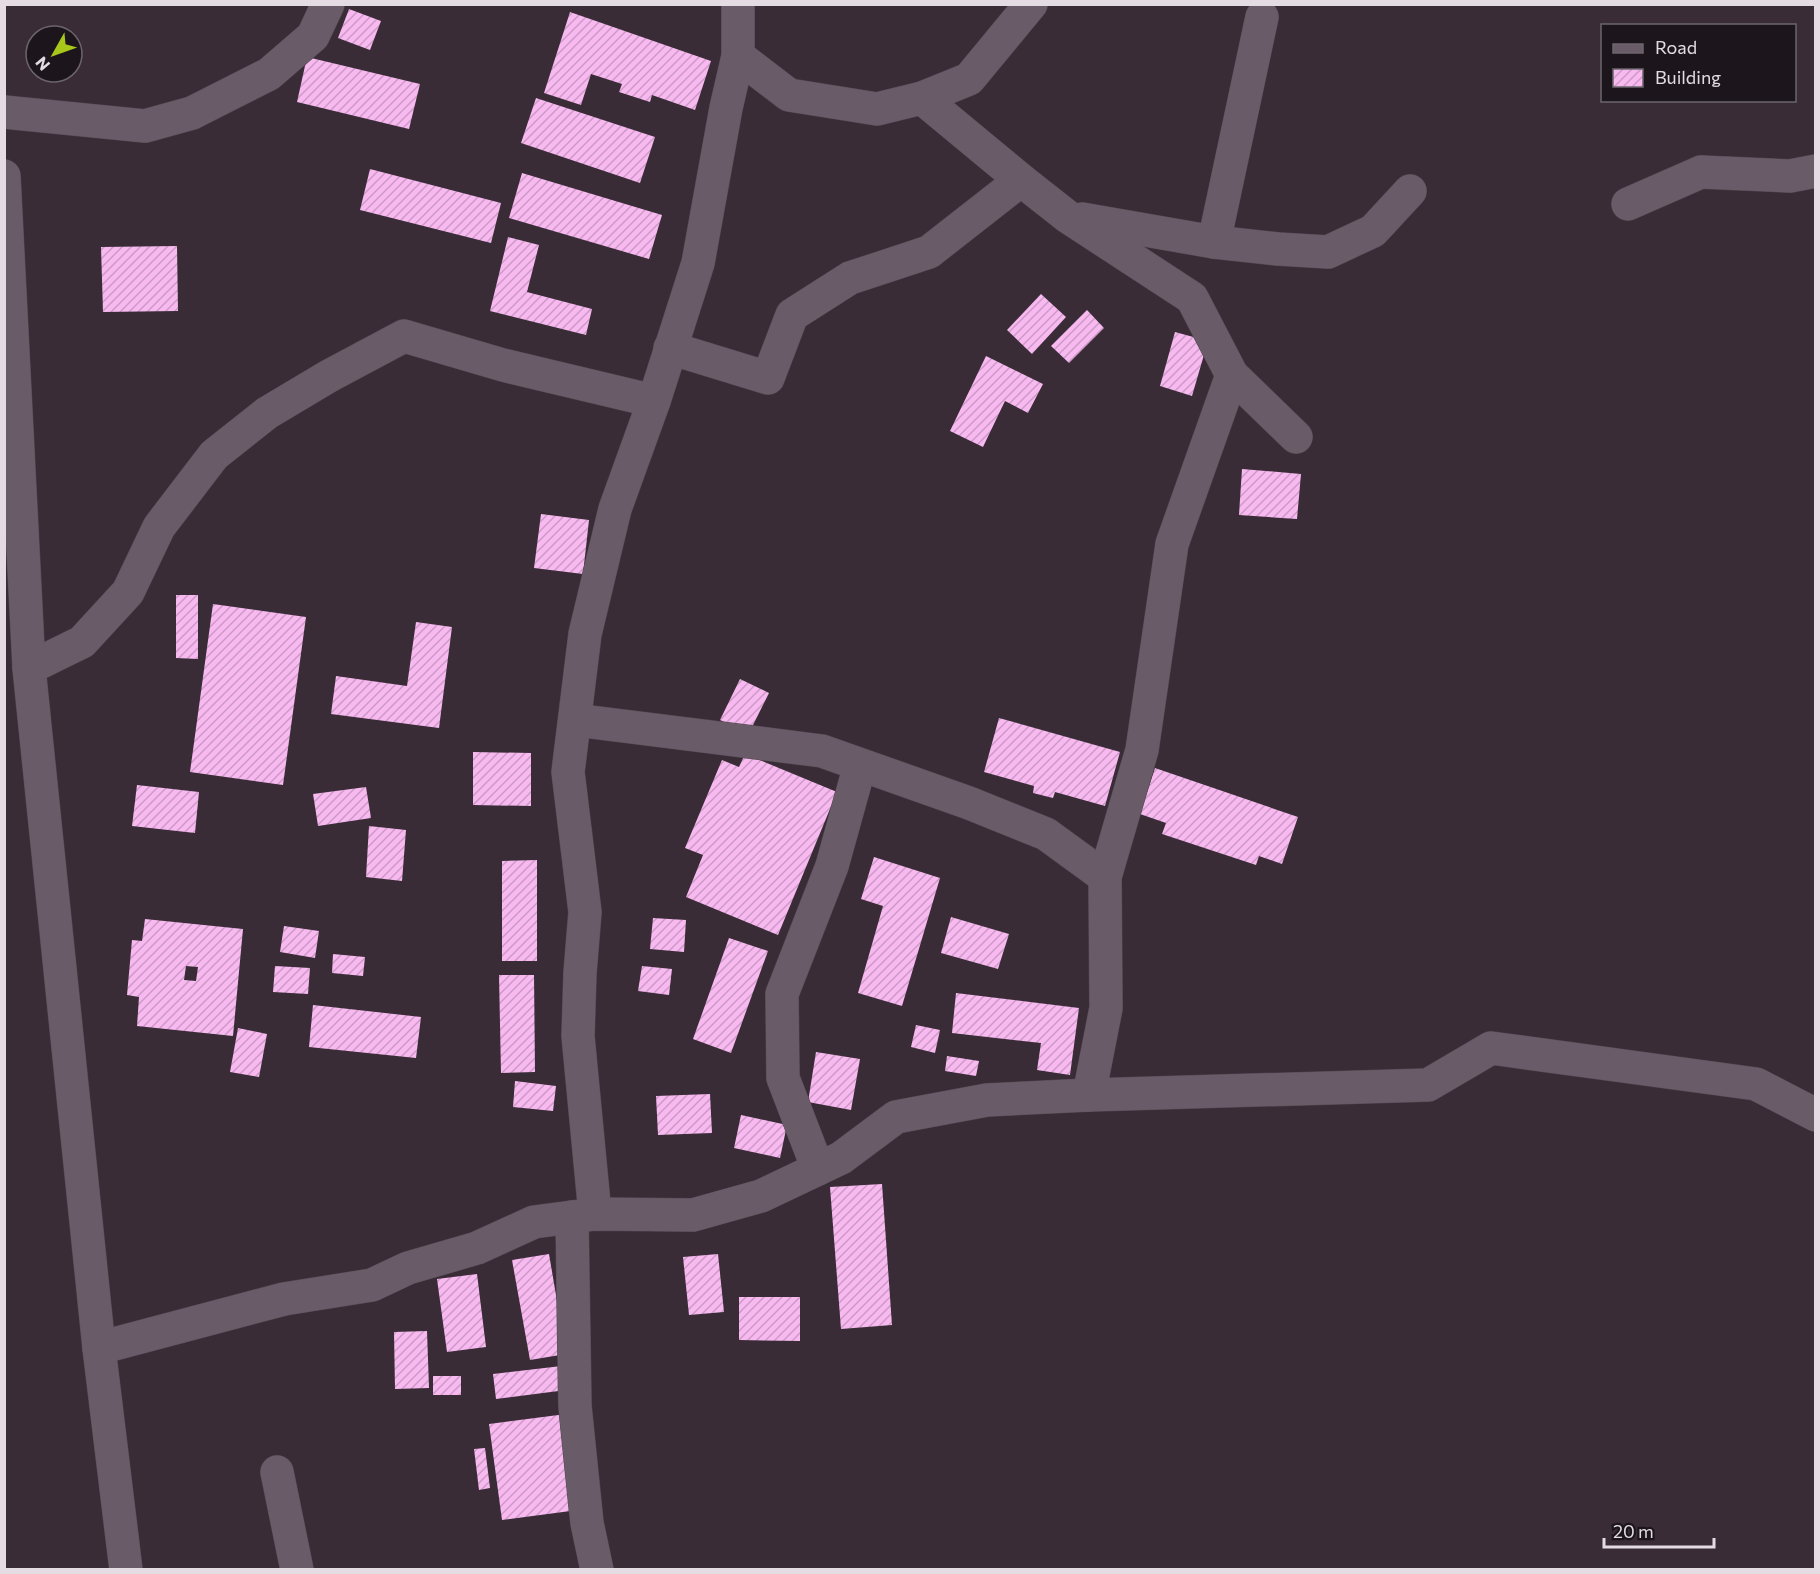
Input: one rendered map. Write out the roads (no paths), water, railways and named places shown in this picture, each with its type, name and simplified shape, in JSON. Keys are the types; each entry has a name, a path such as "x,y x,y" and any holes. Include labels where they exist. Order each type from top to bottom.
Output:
{"street":[{"path":"4,112 145,126 192,113 269,74 313,36 328,4"},
{"path":"597,1569 587,1523 575,1406 584,1215 578,1036 585,912 568,772 585,634 615,508 654,401 698,263 726,108 738,56 738,4"},
{"path":"738,56 789,95 877,109 922,98 969,79 1031,4"},
{"path":"1214,242 1262,17"},
{"path":"922,98 1068,217 1192,298 1232,375 1296,437"},
{"path":"1628,204 1701,172 1790,176 1815,171"},
{"path":"4,176 28,668 99,1348 126,1569"},
{"path":"670,348 768,378 792,315 850,278 929,252 1021,180"},
{"path":"1068,217 1214,242 1328,252 1373,231 1410,191"},
{"path":"28,668 82,642 128,592 159,526 214,455 267,413 329,376 404,336 503,365 654,401"},
{"path":"1089,1095 1106,1008 1105,877 1142,750 1172,544 1232,375"},
{"path":"575,720 822,751 969,803 1046,834 1105,877"},
{"path":"818,1169 783,1078 782,994 832,866 860,765"},
{"path":"99,1348 284,1299 372,1285 408,1268 477,1248 534,1222 584,1215 693,1215 761,1196 841,1158 896,1117 987,1100 1428,1085 1491,1048 1756,1084 1815,1115"},
{"path":"277,1472 297,1569"}]}
